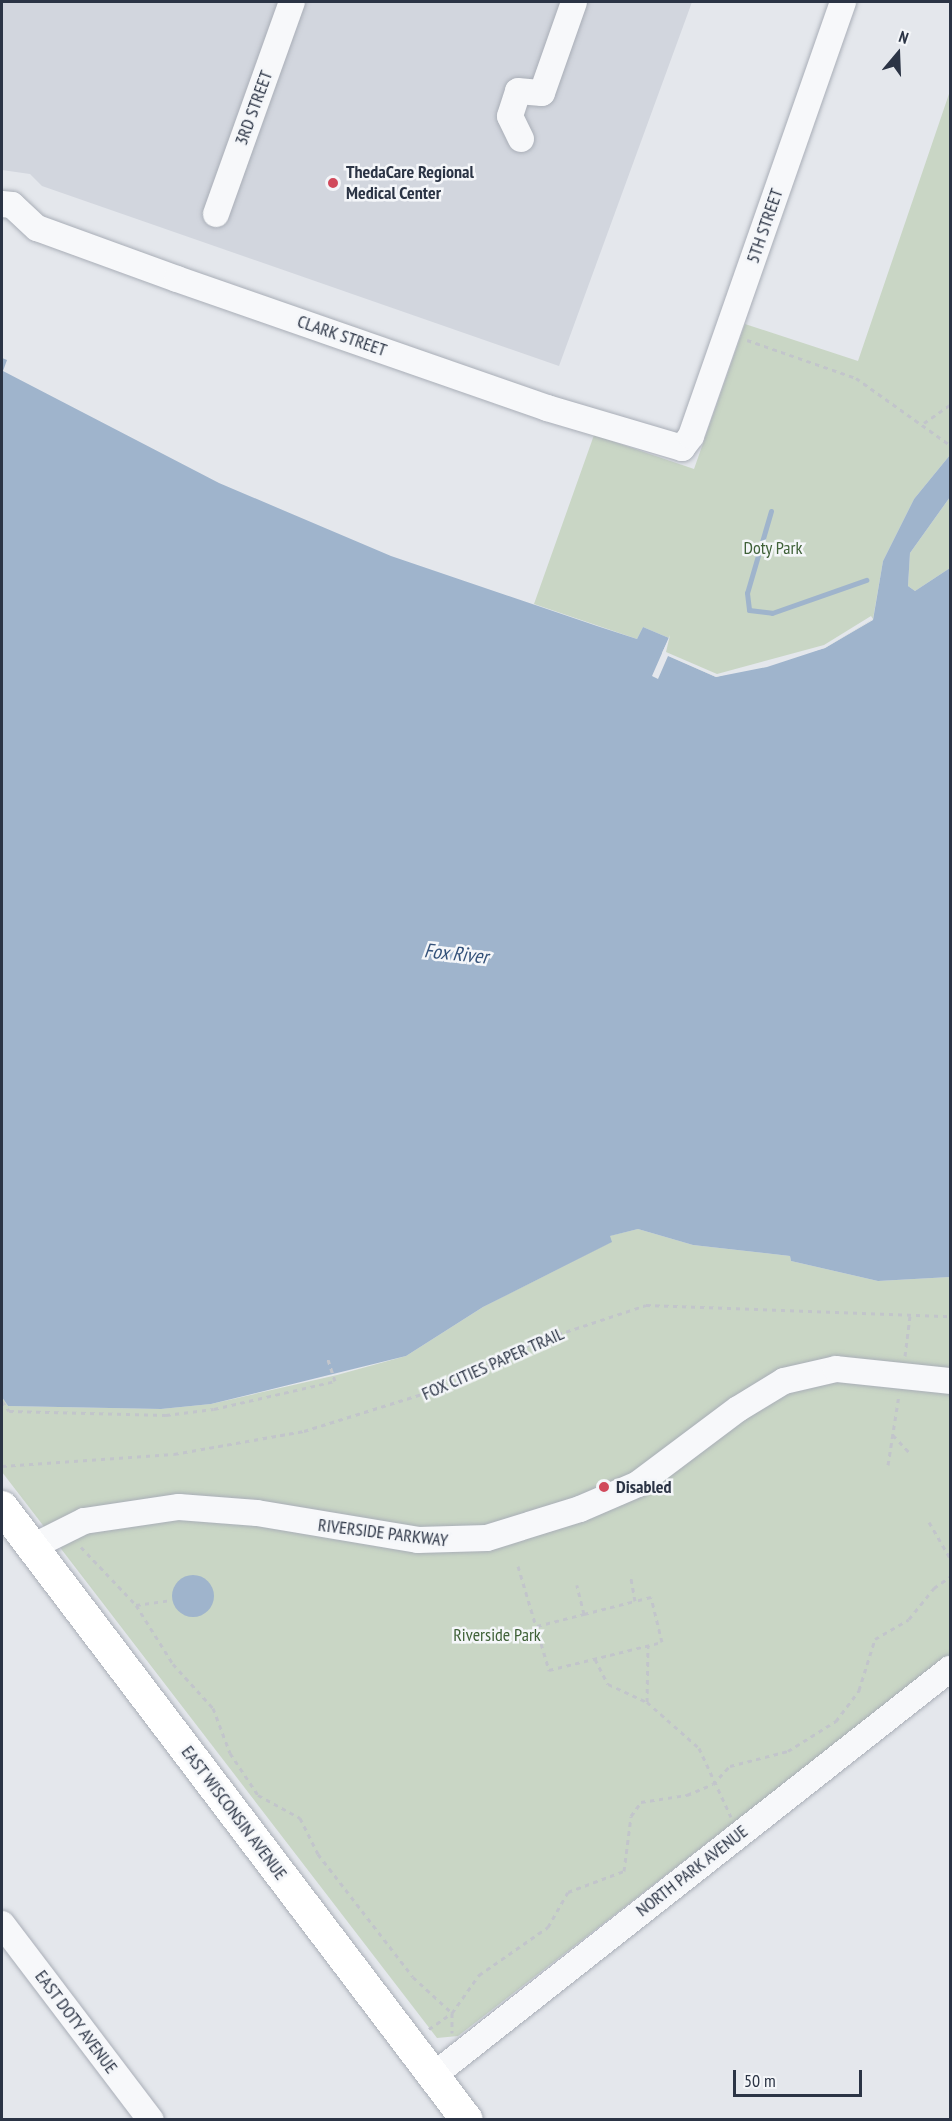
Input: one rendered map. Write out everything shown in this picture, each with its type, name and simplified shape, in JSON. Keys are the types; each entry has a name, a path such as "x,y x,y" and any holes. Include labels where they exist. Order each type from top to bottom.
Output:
{"main road":[{"name":"EAST WISCONSIN AVENUE","path":"2,1507 467,2120"}],"street":[{"name":"3RD STREET","path":"216,214 292,2"},
{"path":"521,139 510,116 518,92 542,93 574,2"},
{"name":"5TH STREET","path":"682,448 692,436 843,2"},
{"name":"CLARK STREET","path":"7,205 37,228 547,408 682,448"},
{"name":"RIVERSIDE PARKWAY","path":"32,1547 84,1521 179,1507 257,1513 418,1540 487,1538 580,1509 638,1484 784,1382 836,1369 951,1381"},
{"name":"NORTH PARK AVENUE","path":"434,2075 951,1669"},
{"name":"EAST DOTY AVENUE","path":"2,1924 151,2120"}],"path":[{"path":"747,340 856,378 924,423 950,445"},
{"path":"924,423 951,405"},
{"name":"FOX CITIES PAPER TRAIL","path":"2,1466 174,1454 304,1431 454,1384 532,1343 646,1305 951,1316"},
{"path":"2,1401 9,1411 166,1414 214,1409 335,1381 327,1357"},
{"path":"893,1435 911,1454"},
{"path":"928,1522 951,1558"},
{"path":"75,1541 136,1605 173,1664 213,1708 230,1753 258,1795 300,1818 318,1854 413,1977 453,2013"},
{"path":"518,1566 549,1670 662,1642 651,1597 537,1626"},
{"path":"630,1574 635,1601"},
{"path":"426,2031 453,2013 479,1975 548,1927 568,1892 624,1871 631,1816 641,1802 687,1795 713,1784 730,1766 788,1751 836,1721 859,1690 875,1639 909,1619 934,1588 951,1577"},
{"path":"577,1585 584,1614"},
{"path":"136,1605 171,1600"},
{"path":"647,1702 648,1646"},
{"path":"595,1659 608,1684 647,1702 699,1748 713,1784 740,1833"},
{"path":"453,2013 452,2038 463,2052"}],"shaded area":[{"name":"ThedaCare Regional Medical Center","path":"2,2 692,2 559,366 42,186 30,174 2,170"}],"green space":[{"name":"Doty Park","path":"950,91 950,455 914,499 883,561 873,619 825,648 716,677 662,654 669,638 643,627 637,639 534,604 594,435 694,469 745,324 858,361"},
{"path":"950,497 950,568 915,591 908,586 910,553"},
{"name":"Riverside Park","path":"638,1229 693,1245 790,1256 791,1261 878,1281 950,1277 950,1655 458,2036 437,2038 2,1472 2,1397 8,1406 161,1409 211,1404 337,1375 406,1356 483,1307 611,1242 609,1236"}],"water":[{"name":"Fox River","path":"2,358 7,360 3,371 219,483 391,556 597,626 637,639 643,627 669,638 662,653 716,677 825,648 873,620 883,561 914,499 950,455 950,497 910,553 908,586 915,591 950,568 950,1277 878,1281 791,1261 790,1256 693,1245 638,1229 610,1236 612,1242 483,1307 406,1356 211,1404 161,1409 8,1406 2,1397"},
{"path":"193,1575 208,1581 214,1596 208,1611 193,1617 178,1611 172,1596 178,1581"}],"pier":[{"path":"871,616 873,619 825,648 767,667 716,677 668,656 658,679 652,676 670,635 666,652 717,674 824,645"}],"waterway":[{"path":"771,511 747,593 749,610 772,613 866,580"}],"place":[{"name":"ThedaCare Regional Medical Center","path":"333,183"},
{"name":"Disabled","path":"604,1487"}]}
